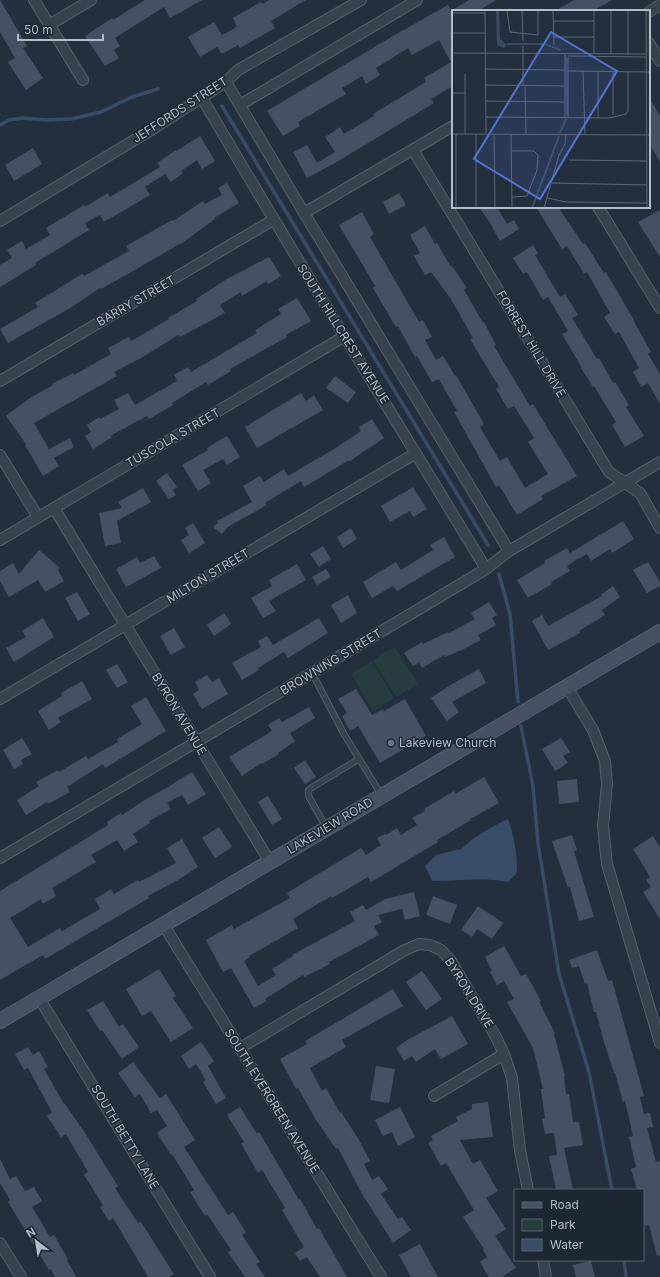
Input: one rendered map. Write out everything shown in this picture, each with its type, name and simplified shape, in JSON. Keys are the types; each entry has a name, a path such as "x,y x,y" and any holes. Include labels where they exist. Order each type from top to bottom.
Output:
{"street":[{"path":"34,0 83,80"},
{"path":"50,25 91,0"},
{"name":"JEFFORDS STREET","path":"0,221 202,98 226,82 238,70 361,0"},
{"path":"240,105 417,0"},
{"path":"650,11 660,5"},
{"path":"650,45 660,61"},
{"path":"226,82 509,551"},
{"name":"SOUTH HILLCREST AVENUE","path":"202,98 273,220 486,569"},
{"path":"304,213 452,127"},
{"name":"FORREST HILL DRIVE","path":"413,150 609,472 640,493 660,528"},
{"path":"599,208 660,308"},
{"name":"BARRY STREET","path":"0,381 273,220"},
{"name":"TUSCOLA STREET","path":"0,540 345,336"},
{"name":"MILTON STREET","path":"0,699 416,453"},
{"path":"0,455 38,517"},
{"name":"BROWNING STREET","path":"0,858 486,569 509,551 660,462"},
{"name":"BYRON AVENUE","path":"54,508 270,862"},
{"name":"LAKEVIEW ROAD","path":"0,1021 660,632"},
{"path":"567,687 593,730 605,761 607,784 603,826 607,864 660,1044"},
{"name":"SOUTH EVERGREEN AVENUE","path":"164,924 381,1277"},
{"name":"BYRON DRIVE","path":"240,1048 418,944 430,945 441,950 451,961 496,1037 504,1054 512,1078 520,1150 528,1189"},
{"name":"SOUTH BETTY LANE","path":"39,998 210,1277"},
{"path":"434,1096 504,1054"},
{"path":"0,1243 21,1277"},
{"path":"543,1261 546,1277"}],"lane":[{"path":"312,673 344,734 382,796"},
{"path":"327,828 309,797 308,791 360,759"}],"green space":[{"path":"395,647 418,684 396,697 373,660"},
{"path":"372,661 394,698 373,711 351,674"}],"water":[{"path":"508,819 515,846 517,873 508,882 480,879 432,881 425,866 436,855 461,849 474,838"}],"building":[{"path":"0,0 27,46 23,48 43,78 26,90 8,62 15,58 0,32"},
{"path":"145,0 202,0 170,18 164,7 115,38 120,46 114,50 119,58 105,66 85,36 112,18 113,20"},
{"path":"269,0 306,0 271,21 275,28 240,48 238,45 222,54 217,47 200,57 188,37 214,22 222,35 237,27 233,18 261,2 262,4"},
{"path":"469,0 496,0 480,10 453,10"},
{"path":"574,0 612,0 594,10 557,10"},
{"path":"448,5 451,11 452,87 431,99 434,103 335,163 307,178 293,152 307,145 317,163 335,152 325,137 340,127 344,134 374,116 373,114 426,82 424,78 451,62 439,40 412,55 408,48 376,68 380,75 366,84 362,76 342,88 346,94 298,122 300,126 283,136 267,111"},
{"path":"650,99 660,116 660,162 650,145"},
{"path":"200,136 215,161 202,169 197,160 181,171 183,173 171,182 165,174 145,187 150,195 104,222 100,215 85,223 89,230 35,263 36,265 0,287 0,265 12,258 7,250 22,241 26,249 50,235 46,228 84,205 85,207 108,193 110,197 160,167 157,163"},
{"path":"33,148 42,164 14,181 5,165"},
{"path":"227,183 239,203 214,218 215,219 185,241 101,289 100,288 72,307 8,343 0,329 38,307 35,303 82,274 84,276 129,251 126,246 172,220 173,221 203,201 205,204 222,195 218,188"},
{"path":"399,193 406,205 389,214 383,202"},
{"path":"480,208 498,208 507,224 514,220 519,229 500,241"},
{"path":"537,208 559,208 583,244 585,243 604,273 606,272 651,352 648,354 660,374 660,404 648,383 641,387 633,372 639,368 619,332 615,334 604,317 610,313 587,272 584,274 567,246 562,249"},
{"path":"660,210 660,257 638,222"},
{"path":"362,212 374,234 370,237 419,322 423,320 432,337 425,340 436,360 443,356 455,376 456,375 484,424 480,427 500,461 507,457 525,488 548,474 528,442 534,438 514,406 508,409 496,389 499,387 470,339 473,338 451,299 431,272 425,275 414,256 420,253 410,235 425,226 435,244 437,243 451,267 452,266 467,288 464,290 483,323 484,322 496,345 494,346 530,406 533,404 577,476 541,496 543,499 517,515 499,485 496,487 454,412 457,411 439,379 432,382 417,356 415,357 398,326 396,327 373,288 375,286 339,225"},
{"path":"533,245 538,253 535,255 560,297 565,294 578,315 572,318 597,359 599,358 613,383 615,382 629,405 626,407 644,436 625,447 612,425 616,422 581,368 562,334 568,331 548,297 543,300 527,272 523,274 513,258"},
{"path":"269,257 281,276 268,284 267,281 242,296 241,292 220,305 225,313 180,337 178,335 141,358 114,372 117,376 34,423 49,449 70,438 74,447 54,458 59,466 43,476 25,445 26,444 6,416 30,398 53,385 52,384 73,373 74,375 111,354 108,348 129,337 131,341 197,301 196,299 227,279"},
{"path":"297,298 311,321 286,335 287,337 230,369 231,371 208,385 206,382 172,403 173,405 149,419 147,416 110,436 112,437 93,449 85,436 91,432 87,425 99,417 100,419 119,409 114,400 128,393 135,405 177,381 174,375 188,367 191,372 257,333 255,330 281,314 278,309"},
{"path":"335,376 356,392 348,403 326,388"},
{"path":"301,393 306,401 314,395 323,410 257,448 245,427"},
{"path":"372,419 384,438 350,461 349,460 304,487 301,481 265,503 266,505 260,509 229,526 222,534 213,527 218,523 217,521 252,502 243,486 260,476 264,482 284,469 288,476 361,431 359,427"},
{"path":"227,436 240,457 227,465 223,459 203,470 211,483 198,491 182,465 208,450 207,448"},
{"path":"167,473 177,487 173,490 176,495 169,499 156,481"},
{"path":"413,487 427,509 413,517 410,511 390,522 381,506"},
{"path":"143,488 151,502 117,521 121,543 105,546 99,513 122,508 118,502"},
{"path":"623,521 634,539 612,553 610,549 591,561 587,554 576,560 567,566 570,571 551,582 552,584 528,598 517,580 545,563 544,561 567,548 570,553"},
{"path":"193,523 205,543 189,553 181,540 189,535 185,528"},
{"path":"351,528 357,539 343,548 337,537"},
{"path":"444,537 455,557 397,591 393,586 372,598 363,582 396,562 401,570 433,550 430,545"},
{"path":"323,546 331,559 319,567 310,554"},
{"path":"39,550 60,568 58,570 64,581 45,592 38,580 9,597 0,581 0,571 13,563 19,574"},
{"path":"154,556 161,568 126,587 116,569 137,557 140,563"},
{"path":"648,562 660,582 660,586 647,593 633,570"},
{"path":"297,564 306,580 269,601 276,611 263,618 251,598 272,586 269,580"},
{"path":"326,569 331,577 317,585 312,577"},
{"path":"613,586 620,597 602,610 605,615 579,631 580,633 548,650 532,621 542,615 548,626 602,596 601,595"},
{"path":"77,592 90,614 78,621 65,598"},
{"path":"348,595 357,613 341,623 331,605"},
{"path":"489,602 497,615 492,618 496,625 478,635 481,640 445,657 444,655 422,668 419,663 413,666 404,653 422,642 423,644 448,632 449,633 475,619 471,613"},
{"path":"224,613 231,624 214,636 207,625"},
{"path":"43,618 54,637 14,662 6,648 26,637 22,631"},
{"path":"319,618 328,633 288,658 284,652 242,680 232,663 261,647 258,641 267,636 273,645"},
{"path":"174,628 185,647 171,655 160,636"},
{"path":"117,664 128,682 117,688 106,670"},
{"path":"479,669 486,683 452,702 459,712 447,721 431,698"},
{"path":"207,675 212,682 219,678 228,694 202,709 193,694 199,690 195,682"},
{"path":"82,681 92,699 58,718 61,722 49,730 38,711 62,696 61,693"},
{"path":"356,689 372,715 383,709 384,711 405,699 426,736 380,763 358,726 350,731 342,716 347,713 338,699"},
{"path":"146,697 166,731 105,768 103,764 67,787 70,792 48,804 47,802 26,815 17,800 39,786 36,782 58,770 59,772 86,756 88,759 118,742 117,739 142,724 131,706"},
{"path":"309,707 315,718 290,733 295,741 278,753 279,754 262,764 261,763 242,776 229,757 272,731 268,725 279,718 282,722"},
{"path":"22,738 32,754 21,760 23,764 14,769 3,750"},
{"path":"561,738 570,752 563,756 568,763 555,771 542,749"},
{"path":"305,760 316,777 305,784 294,768"},
{"path":"192,772 206,794 188,805 182,795 167,803 171,809 149,821 150,823 133,834 138,842 124,851 117,840 91,855 96,862 52,888 56,896 43,904 41,899 10,918 28,947 60,928 62,931 100,909 95,899 111,889 114,894 138,880 139,882 176,863 167,848 182,839 198,867 178,880 148,896 149,898 45,959 43,955 0,980 0,891 108,825 107,822 121,813 122,815"},
{"path":"484,777 499,803 470,819 471,820 437,840 438,842 371,882 368,877 332,898 331,896 293,919 298,928 249,956 250,957 244,961 258,986 276,975 272,969 293,956 292,955 355,921 350,912 363,905 366,910 385,899 414,892 420,916 405,920 402,909 378,915 382,922 374,926 379,935 329,962 330,964 304,977 303,975 265,999 266,1001 254,1008 231,968 223,972 206,940 232,925 234,929 290,898 287,893 361,848 366,855 381,845 377,838 385,834 386,835 397,828 401,835 417,825 412,818 425,811 424,809 454,791 455,794"},
{"path":"577,779 579,802 559,804 557,781"},
{"path":"268,796 282,819 272,825 258,802"},
{"path":"219,827 232,847 215,858 202,838"},
{"path":"572,835 577,850 574,851 594,917 579,921 570,887 568,888 552,841"},
{"path":"653,836 660,847 660,919 643,892 651,887 646,880 650,877 633,849"},
{"path":"433,896 457,905 450,924 426,915"},
{"path":"478,906 503,923 492,939 477,929 472,937 461,930"},
{"path":"504,946 521,976 526,974 541,1001 539,1002 555,1033 554,1034 565,1076 566,1094 569,1094 573,1122 579,1122 583,1145 564,1148 573,1189 556,1189 549,1156 557,1155 554,1133 545,1134 542,1119 545,1118 541,1089 543,1089 533,1048 507,1002 514,999 504,981 497,985 490,972 492,971 485,957"},
{"path":"597,950 608,981 612,980 644,1096 640,1097 644,1114 650,1113 653,1127 647,1128 656,1162 660,1161 660,1255 657,1256 649,1225 645,1226 644,1222 644,1189 637,1189 631,1169 636,1167 629,1137 633,1136 625,1101 623,1102 596,1012 594,1012 587,983 585,984 579,966 572,968 569,960"},
{"path":"159,969 176,996 173,998 193,1028 171,1042 151,1011 142,1016 126,989"},
{"path":"422,971 442,999 426,1010 406,982"},
{"path":"393,989 403,1006 342,1040 346,1047 310,1068 322,1091 326,1088 340,1113 341,1112 359,1140 370,1161 364,1164 372,1180 379,1176 388,1189 381,1194 398,1219 402,1217 411,1230 393,1243 361,1192 338,1148 336,1149 316,1120 298,1088 296,1089 280,1059 307,1044 305,1041"},
{"path":"103,1001 119,1027 123,1024 139,1047 122,1059 102,1030 100,1031 87,1010"},
{"path":"452,1016 468,1044 441,1059 435,1049 416,1062 412,1056 404,1061 396,1048 407,1040"},
{"path":"201,1042 214,1061 208,1066 226,1098 216,1104 203,1082 206,1080 196,1064 189,1069 181,1056"},
{"path":"28,1047 33,1055 39,1051 48,1067 44,1069 64,1104 85,1133 118,1186 115,1188 138,1223 141,1222 174,1274 169,1277 148,1277 113,1218 109,1221 100,1207 103,1205 84,1175 88,1172 66,1134 61,1137 47,1116 52,1112 28,1068 24,1070 15,1054"},
{"path":"133,1062 160,1098 166,1094 195,1140 184,1147 228,1215 233,1212 246,1232 242,1235 260,1262 256,1264 265,1277 245,1277 228,1252 231,1250 207,1214 205,1216 190,1192 194,1190 157,1133 167,1126 157,1110 151,1113 140,1094 135,1097 118,1073"},
{"path":"376,1066 395,1069 389,1103 370,1100"},
{"path":"488,1102 493,1137 460,1140 473,1164 480,1160 498,1191 486,1198 506,1229 495,1236 516,1268 502,1277 489,1277 480,1262 487,1257 483,1250 484,1249 463,1217 474,1210 446,1163 441,1166 428,1143 433,1140 431,1136 458,1121 456,1117 472,1109 472,1104"},
{"path":"240,1107 257,1134 259,1132 317,1229 319,1228 347,1277 320,1277 307,1257 300,1261 295,1253 304,1247 282,1210 285,1208 262,1170 258,1173 241,1143 244,1142 227,1115"},
{"path":"400,1107 415,1137 398,1146 392,1132 383,1136 375,1120"},
{"path":"0,1159 10,1179 16,1176 25,1191 34,1187 42,1201 32,1207 50,1237 54,1235 68,1259 67,1260 76,1277 55,1277 51,1269 49,1270 8,1202 10,1200 0,1183"},
{"path":"420,1244 438,1277 411,1277 399,1255"},
{"path":"591,1261 595,1277 576,1277 573,1265"}],"waterway":[{"path":"0,125 9,120 22,118 46,120 71,119 101,112 132,97 158,89"},
{"path":"222,106 488,545"},
{"path":"499,574 510,614 518,702"},
{"path":"521,726 533,786 538,843 559,974 589,1072 612,1189"},
{"path":"624,1261 626,1277"}],"place":[{"name":"Lakeview Church","path":"391,743"}]}
